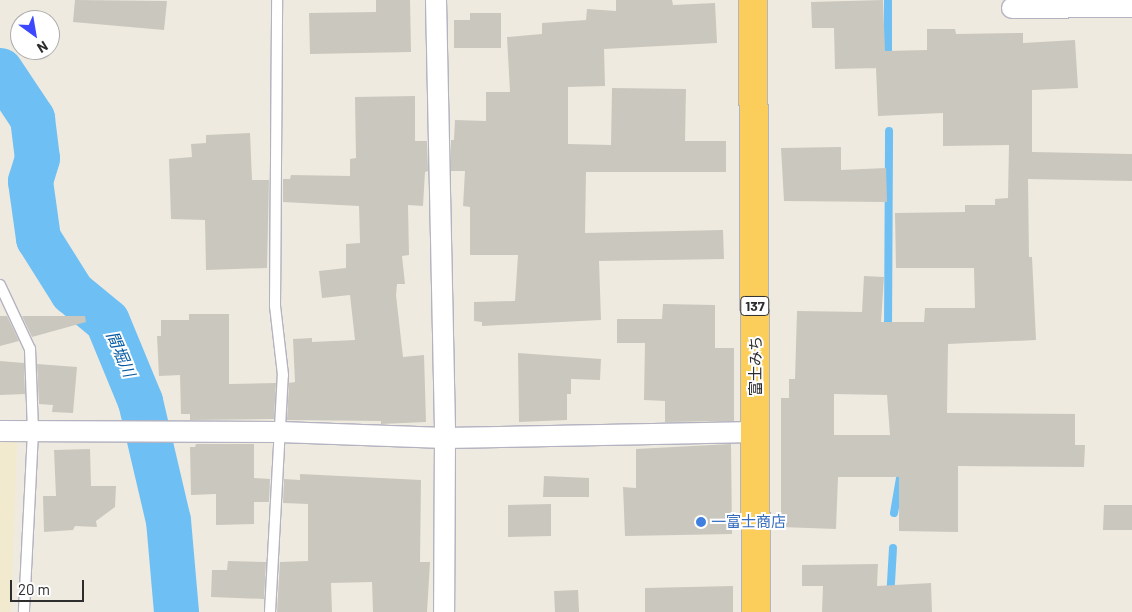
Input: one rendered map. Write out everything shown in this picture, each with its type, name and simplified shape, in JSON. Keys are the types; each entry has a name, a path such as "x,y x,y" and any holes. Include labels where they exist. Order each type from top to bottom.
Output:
{"highway":[{"name":"富士みち","path":"753,0 756,612"}],"street":[{"path":"436,0 445,438 444,612"},
{"path":"1012,8 1132,7"},
{"path":"0,431 280,432 445,438 756,432"}],"lane":[{"path":"270,612 283,375 275,306 273,166 277,0"},
{"path":"0,285 30,349 33,432 24,612"}],"shaded area":[{"path":"0,441 17,442 11,612 0,612"}],"building":[{"path":"75,0 167,1 164,30 73,22"},
{"path":"376,0 410,0 411,52 310,54 309,13 376,12"},
{"path":"616,0 672,0 673,5 715,3 717,43 604,49 605,86 568,87 568,144 611,145 612,88 686,89 685,141 726,141 726,172 586,172 585,233 723,230 724,259 599,261 601,320 482,326 482,322 474,321 474,302 515,301 518,255 470,255 470,207 463,206 465,171 451,171 451,140 454,140 455,120 486,121 486,92 510,92 507,37 542,34 542,23 586,20 587,9 616,11"},
{"path":"883,0 885,51 927,50 927,29 955,29 956,34 1023,33 1023,43 1075,40 1078,88 1032,90 1032,152 1132,154 1132,181 1028,179 1029,257 1032,257 1036,340 948,344 947,413 1075,414 1075,445 1085,445 1084,467 958,466 958,532 899,531 899,477 838,477 836,529 781,527 781,398 789,398 789,379 795,379 797,311 862,312 864,276 884,277 881,322 924,322 925,308 975,308 974,268 896,268 895,213 965,212 965,205 995,205 995,199 1008,198 1009,145 943,146 943,113 878,116 876,68 835,69 834,28 812,28 811,2","holes":["834,394 887,395 890,435 834,435"]},
{"path":"470,13 501,13 501,48 454,48 454,20 470,20"},
{"path":"415,96 415,141 427,141 428,171 425,172 423,206 408,205 409,255 402,256 405,284 397,284 396,295 403,357 424,355 426,422 381,424 381,421 287,420 289,383 295,382 293,339 312,338 312,342 355,340 350,295 322,298 319,271 346,268 346,244 360,243 359,206 283,202 283,179 290,179 291,175 350,176 350,159 356,158 355,97"},
{"path":"250,133 252,180 269,180 267,268 206,270 205,220 171,219 169,159 192,157 191,144 206,143 206,135"},
{"path":"841,147 841,170 886,168 887,202 784,201 781,148"},
{"path":"663,304 715,305 715,348 734,348 734,421 665,422 665,401 644,400 645,343 617,343 617,319 662,319"},
{"path":"189,314 229,314 229,384 276,383 274,419 190,420 190,414 181,414 180,375 159,376 157,336 161,336 161,320 189,320"},
{"path":"0,316 7,316 19,341 0,346"},
{"path":"22,316 85,316 86,322 32,337"},
{"path":"518,353 601,359 600,380 571,379 571,394 567,394 567,420 519,422"},
{"path":"0,361 24,363 25,394 0,395"},
{"path":"37,364 77,367 73,413 52,412 53,405 39,404"},
{"path":"196,444 254,444 254,478 270,479 269,502 254,502 254,524 216,525 216,494 191,495 190,447 195,447"},
{"path":"731,444 732,534 625,536 623,487 636,488 636,449"},
{"path":"90,449 91,486 116,486 115,507 96,521 97,527 75,526 73,530 44,532 43,496 56,496 54,450"},
{"path":"300,474 421,480 420,562 430,562 427,612 373,612 372,582 331,583 332,612 277,612 280,562 308,561 308,504 283,503 284,479 300,480"},
{"path":"544,476 589,478 589,497 543,497"},
{"path":"551,504 551,536 508,537 508,505"},
{"path":"1104,505 1132,505 1132,530 1103,530"},
{"path":"228,561 266,562 264,599 211,597 212,570 227,570"},
{"path":"878,564 877,586 931,583 932,612 822,612 823,586 802,586 802,565"},
{"path":"733,586 733,612 645,612 645,588"},
{"path":"578,590 579,612 555,612 554,591"}],"waterway":[{"path":"888,0 888,60"},
{"name":"間堀川","path":"0,70 32,118 37,158 30,181 38,238 72,292 107,321 140,401 168,520 176,612"},
{"path":"888,332 889,131"},
{"path":"894,513 901,472"},
{"path":"883,612 890,600 893,548"}],"place":[{"name":"一富士商店","path":"701,522"}]}
